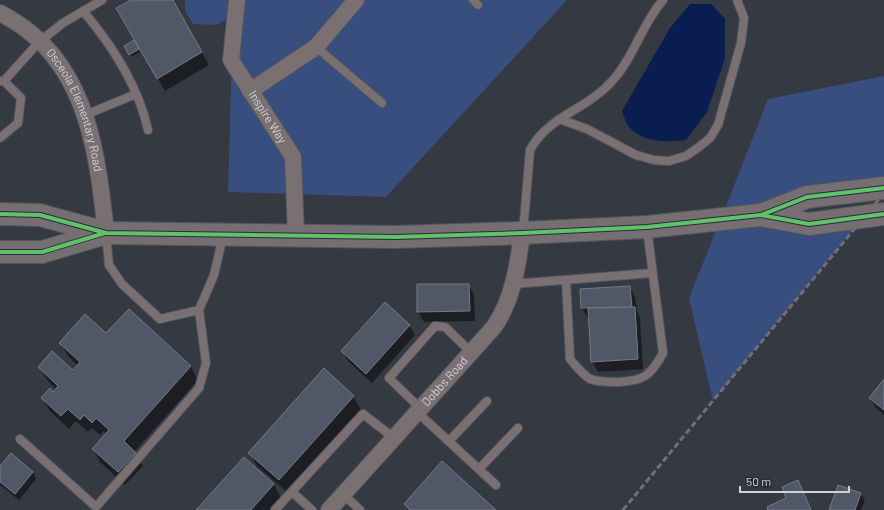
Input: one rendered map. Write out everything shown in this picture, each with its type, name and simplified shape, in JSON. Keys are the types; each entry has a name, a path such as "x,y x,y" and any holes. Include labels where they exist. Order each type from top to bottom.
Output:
{"highway":[{"path":"0,214 40,215 106,233 395,237 522,234 647,227 761,215 807,197 884,188"},
{"path":"761,215 809,224 884,214"},
{"path":"0,252 42,252 106,233"}],"street":[{"name":"Inspire Way","path":"237,0 231,60 293,158 296,236"},
{"path":"250,91 316,47 356,0"},
{"name":"Osceola Elementary Road","path":"0,13 24,27 60,67 72,85 92,135 98,165 106,233"},
{"name":"Dobbs Road","path":"329,510 494,327 504,312 518,268 522,234"}],"lane":[{"path":"0,138 18,123 21,98 2,81 39,42 63,23 102,0"},
{"path":"522,234 530,150 536,140 544,130 589,101 613,81 627,61 642,30 663,0"},
{"path":"559,119 587,129 636,155 654,160 669,161 686,156 710,138 718,125 741,43 744,18 737,0"},
{"path":"83,11 101,32 115,53 136,94 148,130"},
{"path":"316,47 382,103"},
{"path":"85,115 136,94"},
{"path":"566,280 570,359 589,378 607,382 637,381 648,374 657,364 663,353 647,227"},
{"path":"106,233 109,265 122,284 160,319 199,310"},
{"path":"20,438 96,507 199,388 206,363 199,310 214,275 223,235"},
{"path":"513,284 652,273"},
{"path":"471,352 445,327 435,326 389,378 449,441 496,484"},
{"path":"449,441 486,401"},
{"path":"275,510 363,414 394,438"},
{"path":"479,469 518,428"},
{"path":"292,492 312,510"},
{"path":"343,494 360,510"}],"shaded area":[{"path":"185,0 567,0 386,197 228,192 233,16 216,25 193,24 185,11"},
{"path":"690,4 711,4 725,19 725,58 707,112 686,140 664,141 649,139 636,133 630,128 622,111 670,28"},
{"path":"884,76 884,180 761,207 724,211 768,99"},
{"path":"755,224 857,225 713,401 689,298 717,228"}],"building":[{"path":"131,0 173,0 202,52 157,79 116,8"},
{"path":"134,40 139,49 129,55 124,46"},
{"path":"417,284 469,284 470,311 417,312"},
{"path":"630,286 632,307 581,308 580,289"},
{"path":"385,302 410,325 366,374 341,351"},
{"path":"635,307 638,359 591,362 588,308"},
{"path":"129,309 191,366 124,441 136,453 118,472 92,449 109,430 96,418 92,423 84,415 80,420 68,409 61,416 41,398 50,388 53,392 58,386 38,367 52,351 73,370 80,362 59,343 85,314 106,333"},
{"path":"324,368 354,396 279,480 248,453"},
{"path":"884,379 884,410 869,398"},
{"path":"11,453 33,472 15,494 0,482 0,466"},
{"path":"244,457 274,484 251,510 196,510"},
{"path":"442,461 496,510 410,510 404,504"},
{"path":"798,480 811,510 768,510 767,507 786,498 782,487"},
{"path":"838,485 861,493 855,510 829,510"}],"railway":[{"path":"623,510 884,193"}],"cycle path":[{"path":"761,215 807,197 884,188"},
{"path":"0,214 40,215 106,233 395,237 647,227 761,215 809,224 884,214"},
{"path":"0,252 42,252 105,233"}]}
